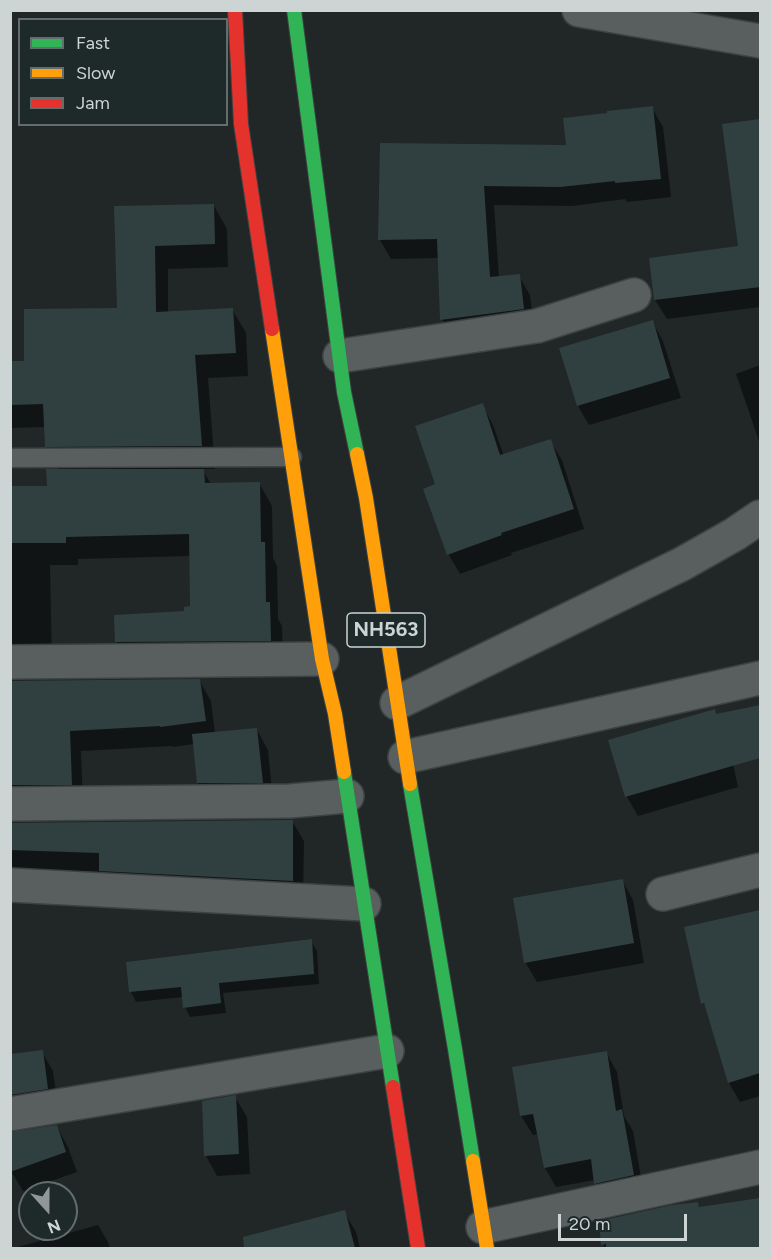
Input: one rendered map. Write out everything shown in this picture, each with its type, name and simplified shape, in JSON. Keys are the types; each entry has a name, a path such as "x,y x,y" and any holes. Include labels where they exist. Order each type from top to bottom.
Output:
{"highway":[{"name":"NH563","path":"235,10 242,124 322,659 335,714 418,1248"},
{"name":"NH563","path":"294,10 344,392 366,498 405,757 485,1238"}],"street":[{"path":"579,10 760,41"},
{"path":"340,356 527,328 634,296"},
{"path":"397,703 682,564 760,517"},
{"path":"10,662 322,659"},
{"path":"405,757 760,678"},
{"path":"10,804 290,801 347,796"},
{"path":"663,894 760,870"},
{"path":"10,885 364,904"},
{"path":"10,1114 387,1051"},
{"path":"485,1238 760,1167"}],"lane":[{"path":"10,458 292,457"}],"building":[{"path":"653,106 661,179 560,187 484,186 490,277 520,274 524,309 440,320 437,239 378,240 380,143 566,145 563,118"},
{"path":"760,119 760,287 654,300 649,258 738,246 722,124"},
{"path":"214,204 215,244 155,246 156,312 233,308 236,353 195,355 202,446 45,447 43,404 10,405 10,361 24,361 24,309 117,308 114,206"},
{"path":"653,320 670,378 577,406 559,348"},
{"path":"483,403 500,455 551,439 574,509 501,533 502,535 447,555 423,489 435,484 415,426"},
{"path":"46,469 204,469 205,483 260,482 261,542 265,542 266,602 270,602 271,641 115,642 114,615 184,611 184,607 190,606 189,534 66,537 66,543 10,543 10,486 47,486"},
{"path":"200,679 206,721 160,727 70,731 72,785 10,785 10,681"},
{"path":"760,705 760,758 625,797 608,740 715,709 716,714"},
{"path":"257,728 263,783 197,783 192,734"},
{"path":"293,820 293,881 99,871 99,853 10,850 10,823"},
{"path":"623,879 634,943 524,963 513,898"},
{"path":"760,910 760,1073 728,1083 704,1003 701,1004 684,927"},
{"path":"312,939 314,974 219,983 221,1003 183,1008 181,987 129,992 126,962"},
{"path":"43,1050 48,1089 10,1095 10,1054"},
{"path":"607,1051 616,1111 622,1109 634,1175 594,1184 591,1159 544,1168 533,1114 520,1116 512,1067"},
{"path":"236,1095 239,1154 204,1156 202,1101"},
{"path":"57,1125 66,1152 10,1172 10,1132"},
{"path":"760,1198 760,1248 606,1248 606,1244 601,1245 599,1221 672,1205 698,1202 699,1207"},
{"path":"345,1210 355,1248 244,1248 243,1237"}],"traffic: fast":[{"path":"294,10 344,392 357,454"},
{"path":"344,772 393,1087"},
{"path":"410,784 473,1161"}],"traffic: slow":[{"path":"272,329 322,659 335,714 344,772"},
{"path":"357,454 366,498 410,784"},
{"path":"473,1161 487,1248"}],"traffic: jam":[{"path":"235,10 241,124 272,329"},
{"path":"393,1087 418,1248"}]}
